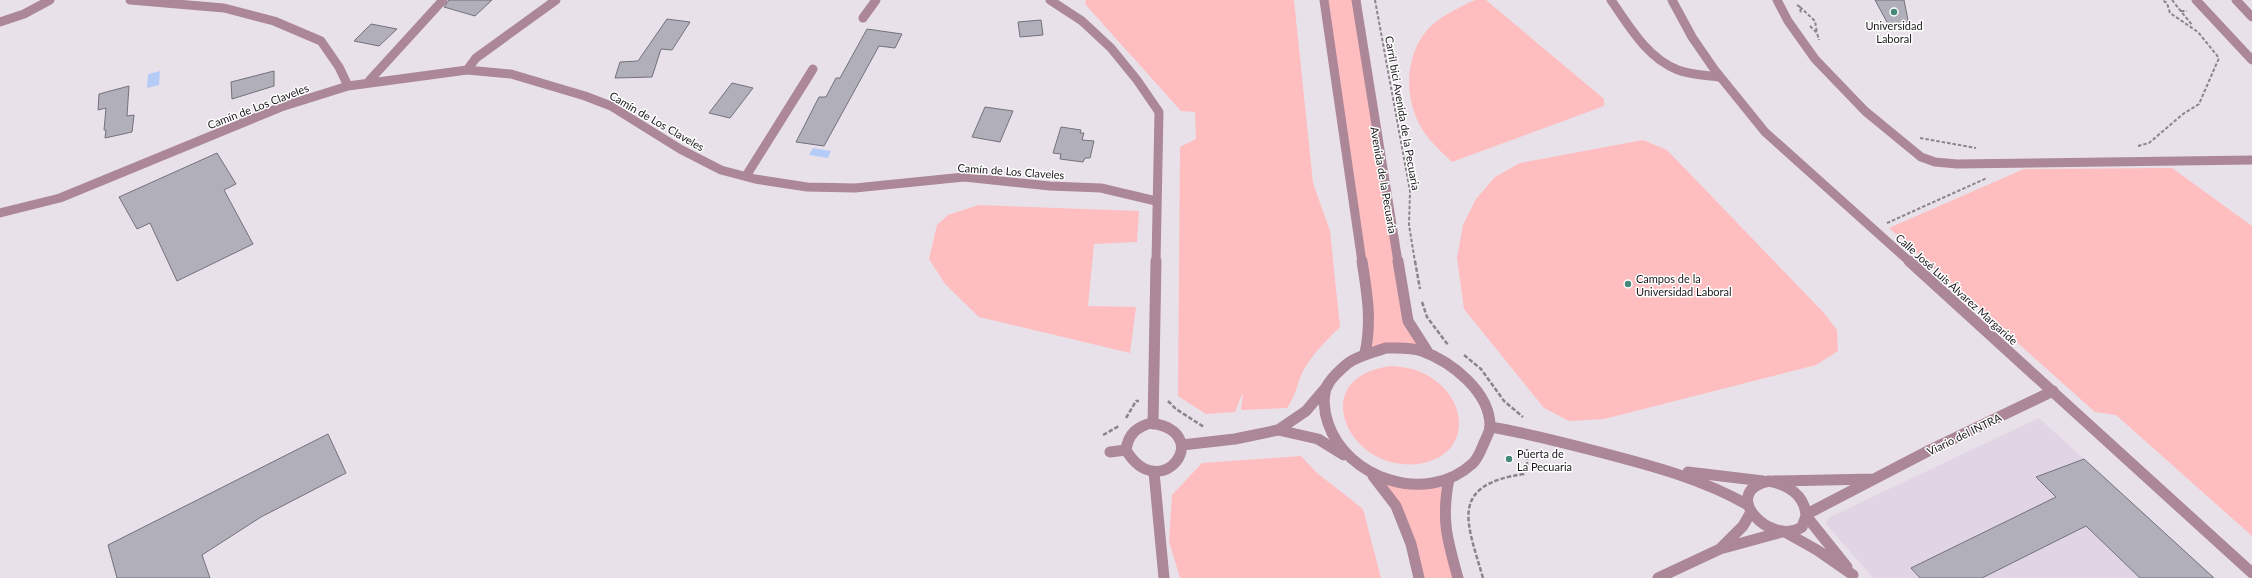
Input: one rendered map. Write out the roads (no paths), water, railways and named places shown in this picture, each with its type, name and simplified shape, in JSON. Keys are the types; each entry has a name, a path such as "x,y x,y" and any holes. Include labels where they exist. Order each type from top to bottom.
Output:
{"street":[{"path":"0,22 24,14 50,0"},
{"path":"130,0 224,8 274,21 321,41 339,67 348,86"},
{"path":"369,81 443,0"},
{"path":"467,70 476,58 556,0"},
{"path":"863,18 876,0"},
{"path":"1050,0 1068,9 1093,31 1140,83 1159,112 1156,201 1153,424"},
{"path":"1324,0 1344,146 1370,313 1369,335 1365,353"},
{"name":"Avenida de la Pecuaria","path":"1356,0 1408,321 1429,354"},
{"path":"1611,0 1644,46 1657,60 1680,70 1718,77"},
{"name":"Calle José Luis Álvarez Margaride","path":"1672,0 1700,53 1764,132 2053,391 2252,573"},
{"path":"1777,0 1802,42 1841,89 1867,114 1914,152 1928,160 1948,163 2252,160"},
{"path":"2196,0 2252,60"},
{"path":"2236,0 2252,17"},
{"path":"746,176 813,69"},
{"name":"Camín de Los Claveles","path":"0,213 60,198 281,107 348,86 369,81 467,70 511,74 585,96 610,106 680,149 721,170 746,176 807,187 855,188 964,177 1050,186 1101,188 1156,201"},
{"path":"1182,445 1235,439 1278,430 1306,411 1338,371 1352,359 1365,353 1386,348 1410,348 1429,354 1459,372 1477,392 1487,409 1490,427 1484,443 1472,464 1449,479 1428,484 1403,484 1373,476"},
{"path":"1329,384 1322,409 1325,425 1331,438 1344,455"},
{"name":"Viario del INTRA","path":"1807,515 1875,478 2053,391"},
{"path":"1153,424 1168,426 1175,431 1182,445 1182,453 1172,467 1154,472 1136,465 1126,450 1130,436 1135,430 1142,426 1153,424"},
{"path":"1490,427 1525,432 1666,469 1709,484 1750,508 1764,525 1783,532 1817,550 1854,576"},
{"path":"1278,430 1318,439 1344,455 1373,476 1396,506 1411,544 1419,578"},
{"path":"1110,452 1126,450"},
{"path":"1666,469 1768,481 1837,481 1875,478"},
{"path":"1154,472 1164,578"},
{"path":"1449,479 1444,506 1447,538 1458,578"},
{"path":"1720,549 1740,529 1750,508 1747,497 1752,486 1768,481 1787,486 1795,492 1806,506 1807,515 1854,576"},
{"path":"1658,578 1720,549 1800,528 1807,515"}],"water":[{"path":"160,71 159,85 147,88 148,74"},
{"path":"813,148 831,151 828,158 809,155"}],"place":[{"name":"Universidad Laboral","path":"1894,12"},
{"name":"Campos de la Universidad Laboral","path":"1628,284"},
{"name":"Puerta de La Pecuaria","path":"1509,459"}]}
